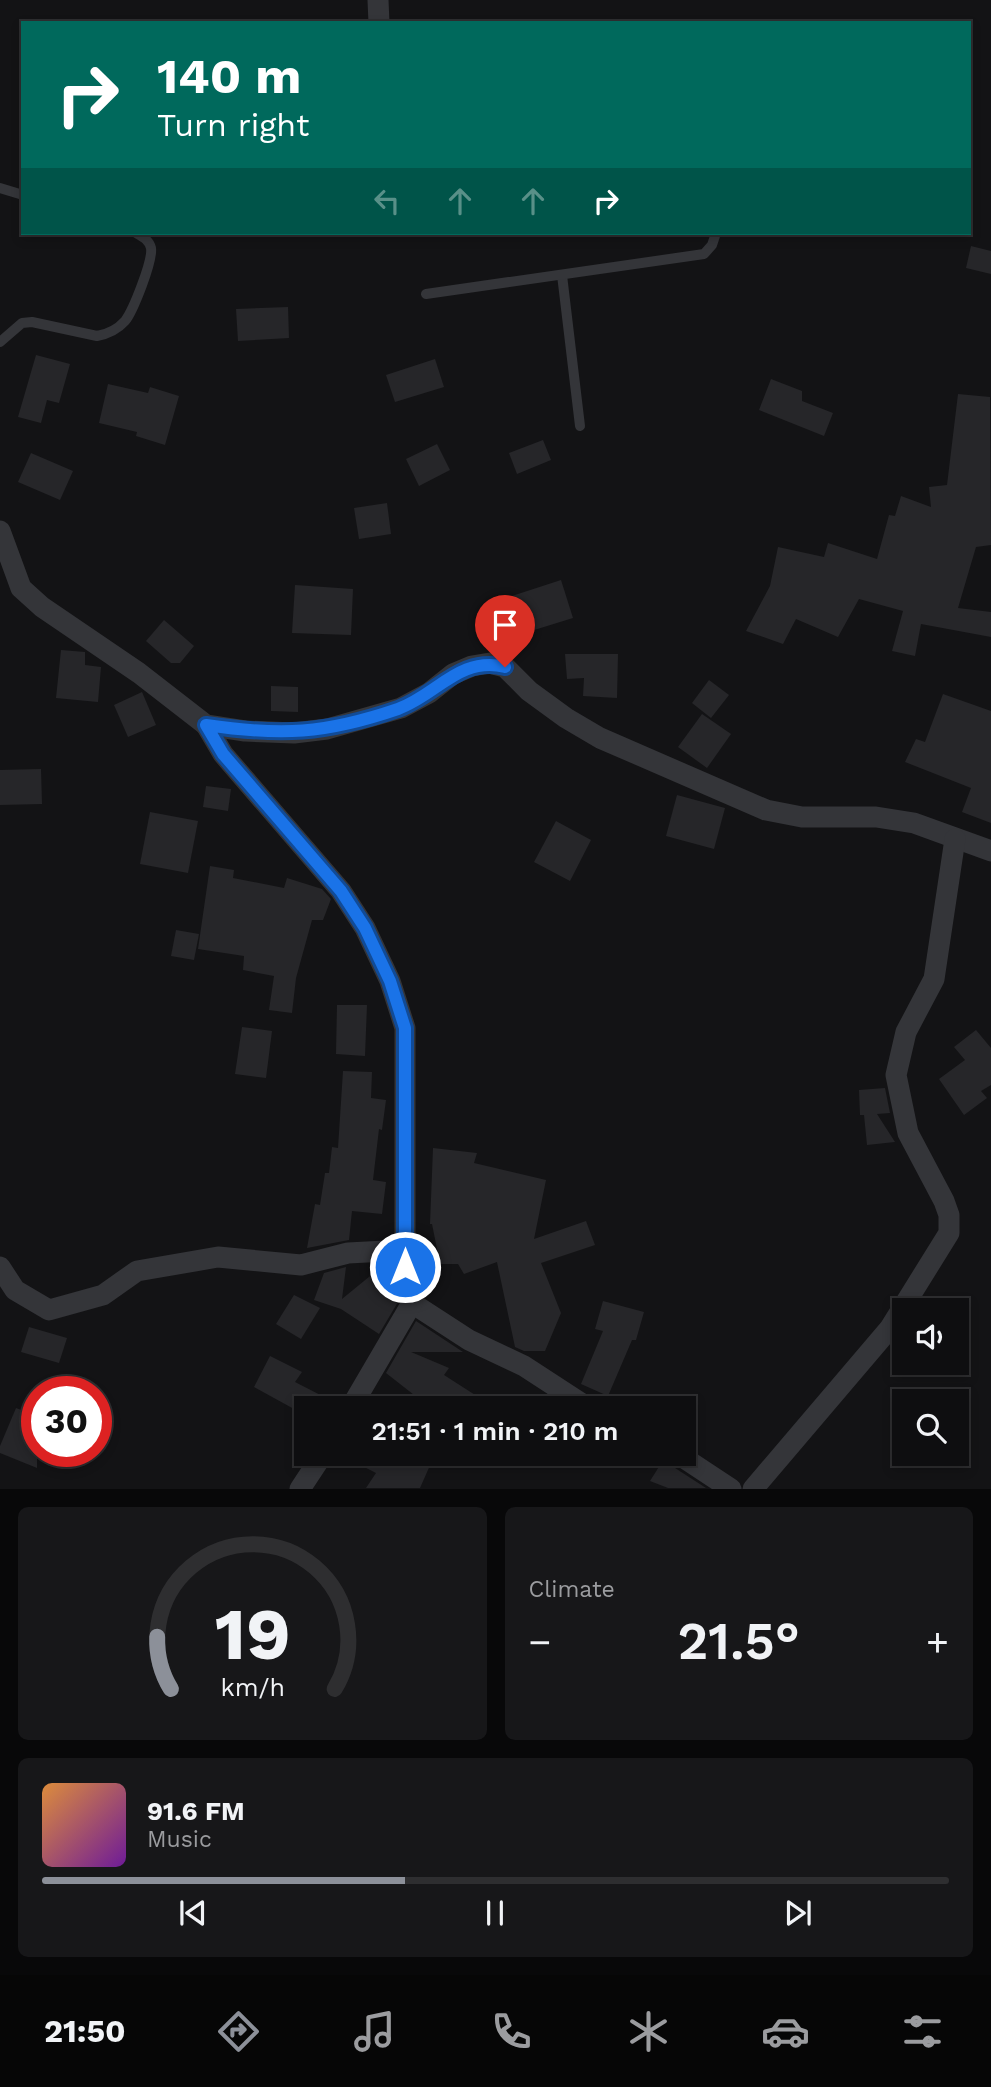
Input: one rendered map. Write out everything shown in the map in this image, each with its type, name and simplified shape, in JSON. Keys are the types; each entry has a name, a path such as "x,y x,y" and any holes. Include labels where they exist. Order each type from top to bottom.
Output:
{"street":[{"path":"378,0 379,21"},
{"path":"0,531 21,588 42,607 139,673 206,725 223,754 341,891 365,928 390,981 405,1028 405,1283 412,1303 469,1340 524,1366 570,1396"},
{"path":"206,725 245,731 294,733 327,729 401,708 429,693 453,674 472,666 490,663 505,667 548,705 600,738 766,810 802,817 889,819 914,823 991,850"},
{"path":"753,1489 890,1328 949,1233 949,1215 944,1200 908,1133 896,1075 906,1032 934,979 955,839"},
{"path":"0,1267 15,1290 49,1310 103,1295 136,1271 218,1258 301,1265 348,1253 405,1250"},
{"path":"358,1396 412,1303"},
{"path":"300,1489 315,1466"},
{"path":"696,1466 731,1489"}],"lane":[{"path":"0,188 21,194"},
{"path":"0,342 22,323 32,322 97,336 119,327 128,318 150,262 151,248 146,238 140,235"},
{"path":"426,294 704,254 712,245 715,235"},
{"path":"562,275 580,426"}],"building":[{"path":"971,246 991,251 991,274 966,268"},
{"path":"288,307 289,338 238,341 236,309"},
{"path":"36,355 70,364 59,403 47,400 41,423 18,417"},
{"path":"435,359 444,387 395,402 386,375"},
{"path":"771,379 802,391 802,401 833,413 824,436 759,410"},
{"path":"108,384 148,393 150,387 179,396 165,445 136,436 137,432 99,423"},
{"path":"958,394 990,397 991,545 976,547 958,608 991,612 991,637 921,624 915,656 892,651 903,611 859,599 838,637 796,619 783,644 746,631 770,586 778,547 824,557 828,543 877,559 889,515 895,516 901,496 931,507 929,487 947,485"},
{"path":"543,440 551,460 517,474 509,453"},
{"path":"437,444 450,470 419,486 406,459"},
{"path":"31,453 73,471 60,500 18,482"},
{"path":"387,503 391,534 359,539 354,508"},
{"path":"561,580 573,618 518,635 506,598"},
{"path":"295,585 353,589 351,635 292,633"},
{"path":"164,620 194,646 180,663 171,663 146,641"},
{"path":"61,650 85,652 85,665 101,667 98,702 56,698"},
{"path":"565,654 618,654 617,698 583,696 584,678 567,679"},
{"path":"709,680 729,695 711,718 692,703"},
{"path":"271,686 298,687 298,712 271,711"},
{"path":"142,692 156,725 128,737 114,705"},
{"path":"943,694 991,711 991,823 962,812 971,788 905,762 916,739 925,742"},
{"path":"702,714 731,734 707,768 678,747"},
{"path":"41,769 42,804 0,805 0,770"},
{"path":"206,786 231,789 228,811 203,807"},
{"path":"677,795 725,808 714,849 666,836"},
{"path":"150,812 198,821 188,873 140,864"},
{"path":"556,821 591,840 570,881 534,862"},
{"path":"210,866 234,870 233,878 284,888 287,878 322,889 331,899 323,920 312,920 296,978 292,1013 269,1010 274,976 243,970 244,956 198,949"},
{"path":"176,930 199,934 194,960 171,956"},
{"path":"337,1005 367,1005 365,1056 336,1054"},
{"path":"242,1027 272,1031 266,1078 235,1074"},
{"path":"976,1030 991,1048 991,1085 981,1091 987,1098 964,1115 939,1079 965,1060 954,1047"},
{"path":"343,1071 372,1072 371,1098 386,1100 382,1130 379,1129 373,1180 386,1182 382,1214 352,1211 349,1240 307,1248 315,1204 320,1205 325,1173 329,1173 332,1147 338,1148"},
{"path":"885,1088 890,1113 877,1114 895,1142 867,1145 864,1115 860,1115 859,1090"},
{"path":"433,1148 477,1153 474,1163 546,1180 534,1239 586,1221 595,1245 541,1263 561,1313 545,1351 524,1351 515,1347 497,1262 464,1274 458,1264 440,1264 430,1224"},
{"path":"346,1267 342,1299 375,1272 394,1292 398,1302 379,1334 341,1309 314,1300 324,1273"},
{"path":"294,1295 320,1308 301,1339 276,1324"},
{"path":"603,1301 644,1312 636,1340 632,1340 608,1396 581,1384 603,1331 595,1329"},
{"path":"416,1321 463,1352 411,1352 449,1368 444,1375 477,1396 415,1396 386,1373"},
{"path":"29,1327 67,1338 59,1363 21,1352"},
{"path":"270,1356 302,1372 295,1382 322,1396 294,1396 294,1409 254,1387"},
{"path":"16,1408 21,1410 21,1462 0,1453 0,1446"},
{"path":"362,1466 430,1466 420,1488 366,1488 376,1473"},
{"path":"659,1466 671,1466 706,1488 668,1488 650,1481"}],"route":[{"path":"405,1267 405,1028 390,981 365,928 341,891 223,754 206,725 245,731 294,733 327,729 401,708 429,693 453,674 472,666 490,663 505,667"}]}
